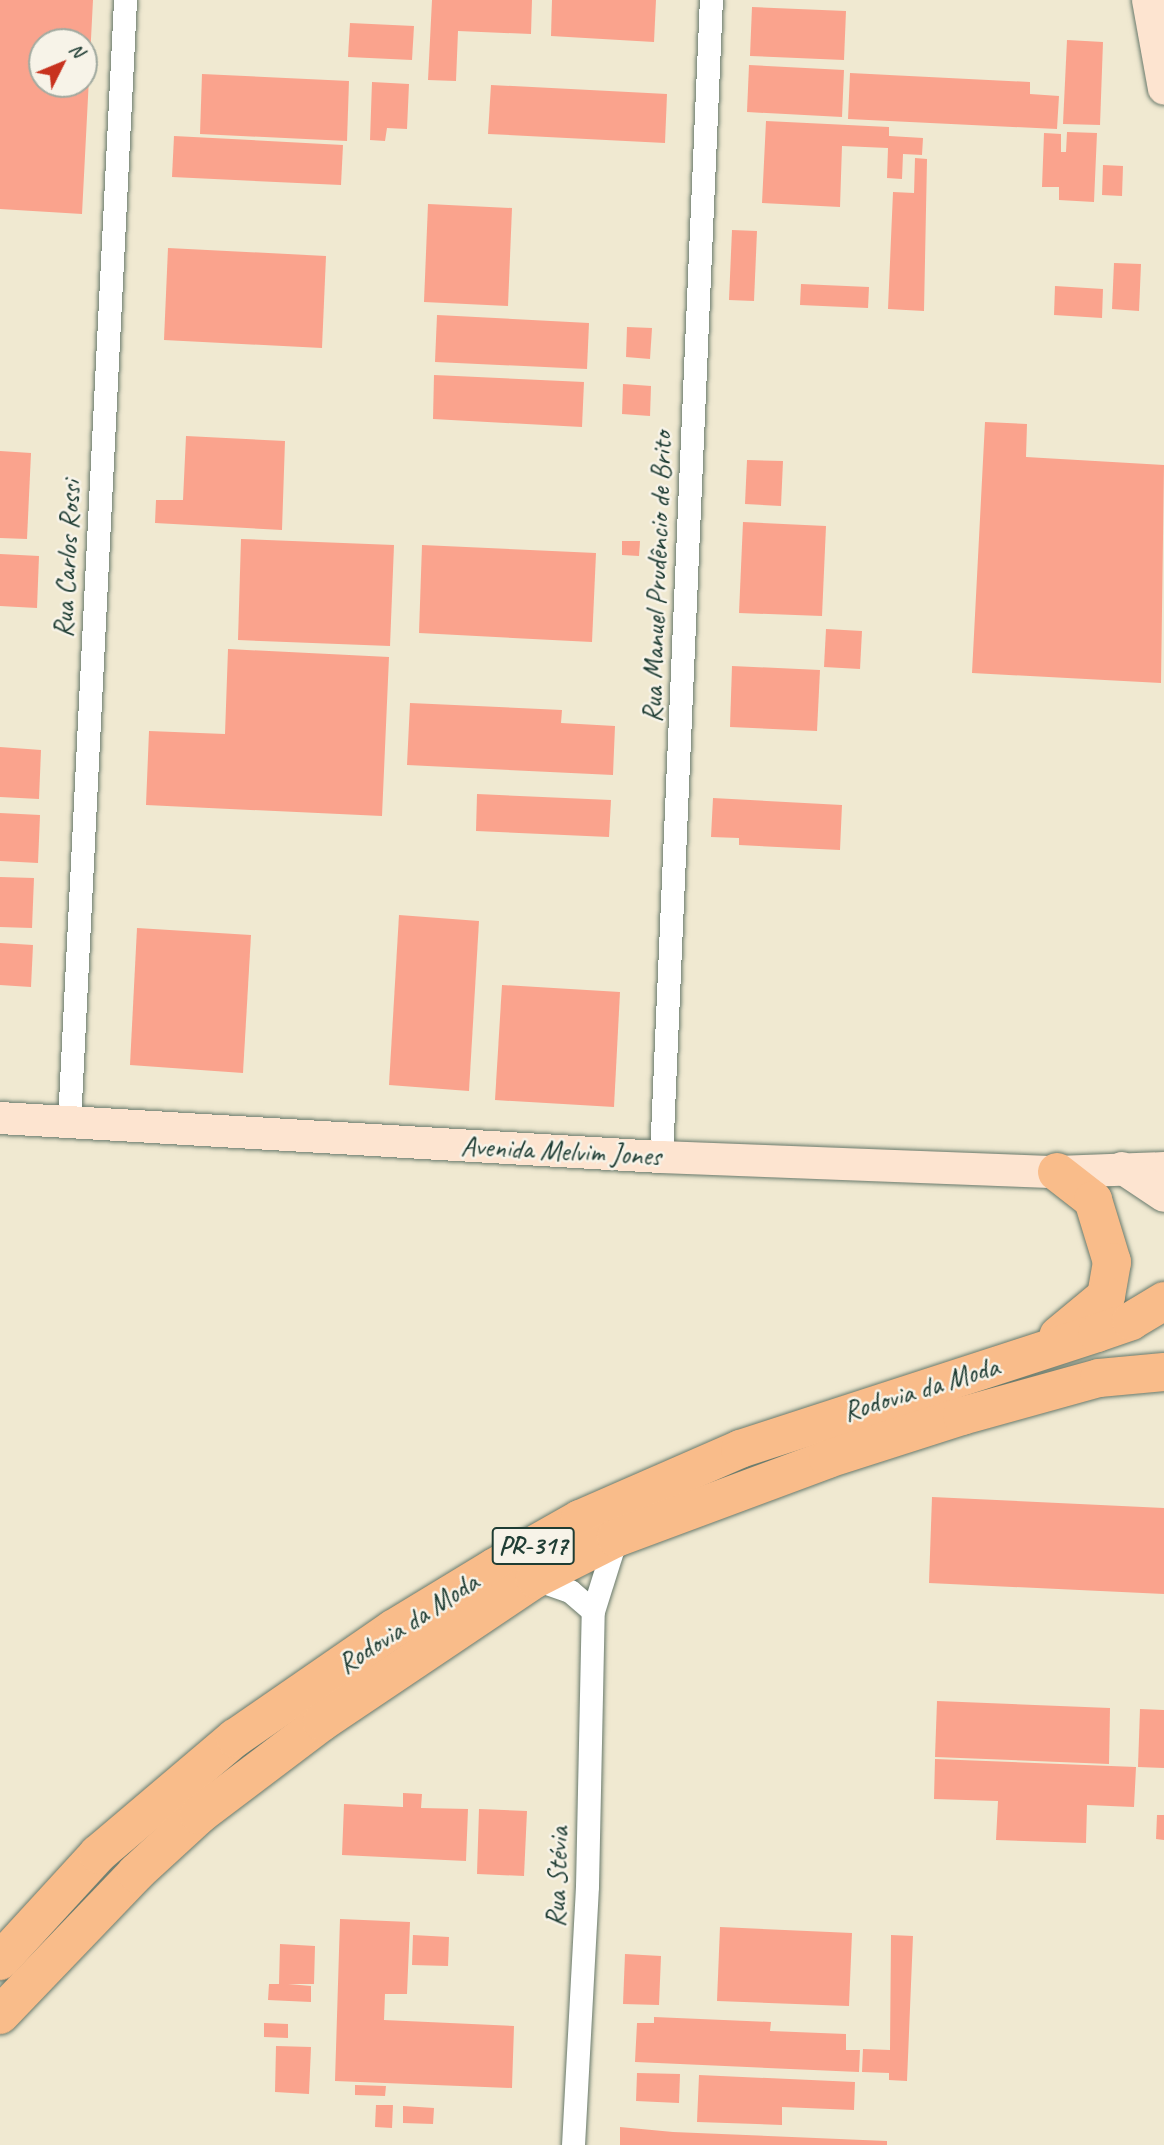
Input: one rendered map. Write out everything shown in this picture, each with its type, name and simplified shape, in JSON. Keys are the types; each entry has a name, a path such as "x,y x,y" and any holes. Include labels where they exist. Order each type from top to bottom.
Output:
{"highway":[{"path":"1020,1359 1076,1324 1106,1296 1112,1262 1105,1227 1093,1200 1057,1172"},
{"name":"Rodovia da Moda","path":"0,1961 98,1854 235,1738 405,1622 495,1567 580,1519 740,1449 1131,1321 1164,1301"},
{"name":"Rodovia da Moda","path":"0,2015 136,1872 199,1815 407,1662 535,1579 616,1538 962,1416 1100,1378 1164,1372"}],"street":[{"name":"Rua Carlos Rossi","path":"69,1122 125,0"},
{"name":"Rua Manuel Prudêncio de Brito","path":"661,1157 711,0"},
{"path":"1147,0 1164,89"},
{"name":"Avenida Melvim Jones","path":"0,1118 661,1157 1057,1172 1164,1168"},
{"path":"1122,1168 1164,1196"},
{"name":"Rua Stévia","path":"573,2145 587,1886 593,1611 616,1538"},
{"path":"535,1579 570,1591 593,1611"}],"building":[{"path":"0,0 93,0 92,28 28,28 28,98 88,98 82,214 0,209"},
{"path":"432,0 532,0 531,34 458,31 456,81 428,80"},
{"path":"552,0 656,0 654,42 551,36"},
{"path":"752,7 846,11 844,60 750,56"},
{"path":"350,23 414,26 412,60 348,57"},
{"path":"1067,40 1103,42 1100,125 1063,124"},
{"path":"749,65 844,70 842,117 747,112"},
{"path":"850,73 1030,82 1030,94 1059,96 1057,129 848,119"},
{"path":"202,74 349,81 347,141 200,134"},
{"path":"372,82 409,84 407,129 387,128 385,141 370,140"},
{"path":"491,85 667,94 665,143 488,134"},
{"path":"766,121 889,127 889,136 923,138 922,155 903,154 902,179 887,178 888,148 842,146 840,207 762,203"},
{"path":"1067,132 1097,133 1094,202 1059,200 1059,187 1042,187 1044,133 1061,134 1061,152 1066,152"},
{"path":"174,136 343,145 341,185 172,177"},
{"path":"915,158 927,159 924,311 888,309 893,192 914,193"},
{"path":"1103,165 1123,166 1122,196 1102,195"},
{"path":"428,204 512,208 508,306 424,302"},
{"path":"732,230 757,231 754,301 729,300"},
{"path":"168,248 326,256 322,348 164,340"},
{"path":"1114,263 1141,264 1139,311 1112,309"},
{"path":"801,284 869,287 868,308 800,305"},
{"path":"1055,286 1103,289 1102,318 1054,315"},
{"path":"437,315 589,323 587,369 435,362"},
{"path":"627,327 652,328 650,359 626,357"},
{"path":"434,375 584,382 582,427 433,419"},
{"path":"623,384 651,386 650,416 622,414"},
{"path":"985,422 1027,424 1026,457 1164,465 1161,683 972,673"},
{"path":"186,436 285,441 282,530 155,523 156,500 183,500"},
{"path":"0,451 31,453 27,539 0,538"},
{"path":"747,460 783,461 781,506 745,504"},
{"path":"743,522 826,526 822,616 739,613"},
{"path":"241,539 394,545 390,646 238,640"},
{"path":"622,541 640,541 639,556 622,555"},
{"path":"422,545 596,553 592,642 419,633"},
{"path":"0,554 39,556 37,608 0,606"},
{"path":"826,629 862,631 860,669 824,667"},
{"path":"228,649 389,657 382,816 146,805 149,731 225,734"},
{"path":"732,666 820,670 817,731 730,727"},
{"path":"410,703 562,710 561,723 615,726 613,775 407,765"},
{"path":"0,747 41,750 39,799 0,797"},
{"path":"477,794 611,800 609,837 476,831"},
{"path":"713,798 842,805 840,850 739,845 739,838 711,837"},
{"path":"0,813 40,815 38,863 0,861"},
{"path":"0,877 34,878 32,928 0,927"},
{"path":"399,915 479,921 469,1091 389,1085"},
{"path":"137,928 251,935 243,1073 130,1065"},
{"path":"0,943 33,945 31,987 0,985"},
{"path":"502,985 620,992 614,1107 495,1100"},
{"path":"932,1497 1164,1508 1164,1594 929,1583"},
{"path":"937,1701 1110,1708 1109,1764 935,1757"},
{"path":"1140,1709 1164,1710 1164,1768 1138,1767"},
{"path":"935,1759 1136,1767 1134,1807 1087,1805 1086,1843 996,1840 998,1801 934,1799"},
{"path":"403,1793 422,1794 421,1808 468,1809 466,1861 342,1855 344,1804 403,1807"},
{"path":"479,1809 527,1811 524,1876 477,1874"},
{"path":"1157,1815 1164,1815 1164,1840 1156,1839"},
{"path":"340,1919 410,1922 407,1994 385,1994 384,2020 514,2026 512,2088 335,2081"},
{"path":"720,1927 852,1933 849,2006 717,2001"},
{"path":"413,1935 449,1937 448,1966 412,1965"},
{"path":"891,1935 913,1936 907,2081 889,2080 889,2073 862,2072 863,2049 890,2050"},
{"path":"280,1944 315,1946 314,1984 288,1984 311,1986 311,2002 268,2000 269,1984 279,1984"},
{"path":"625,1954 661,1956 659,2005 623,2004"},
{"path":"654,2017 771,2022 770,2031 846,2034 846,2050 860,2050 859,2072 635,2062 637,2023 654,2023"},
{"path":"264,2023 288,2024 288,2038 264,2037"},
{"path":"276,2046 311,2047 309,2094 275,2092"},
{"path":"637,2073 680,2074 679,2103 636,2101"},
{"path":"699,2075 855,2082 854,2110 782,2107 782,2125 697,2122"},
{"path":"355,2085 386,2086 385,2096 355,2095"},
{"path":"376,2105 393,2105 392,2128 375,2127"},
{"path":"403,2106 434,2108 433,2124 403,2123"},
{"path":"620,2127 673,2132 887,2141 887,2145 620,2145"}]}
